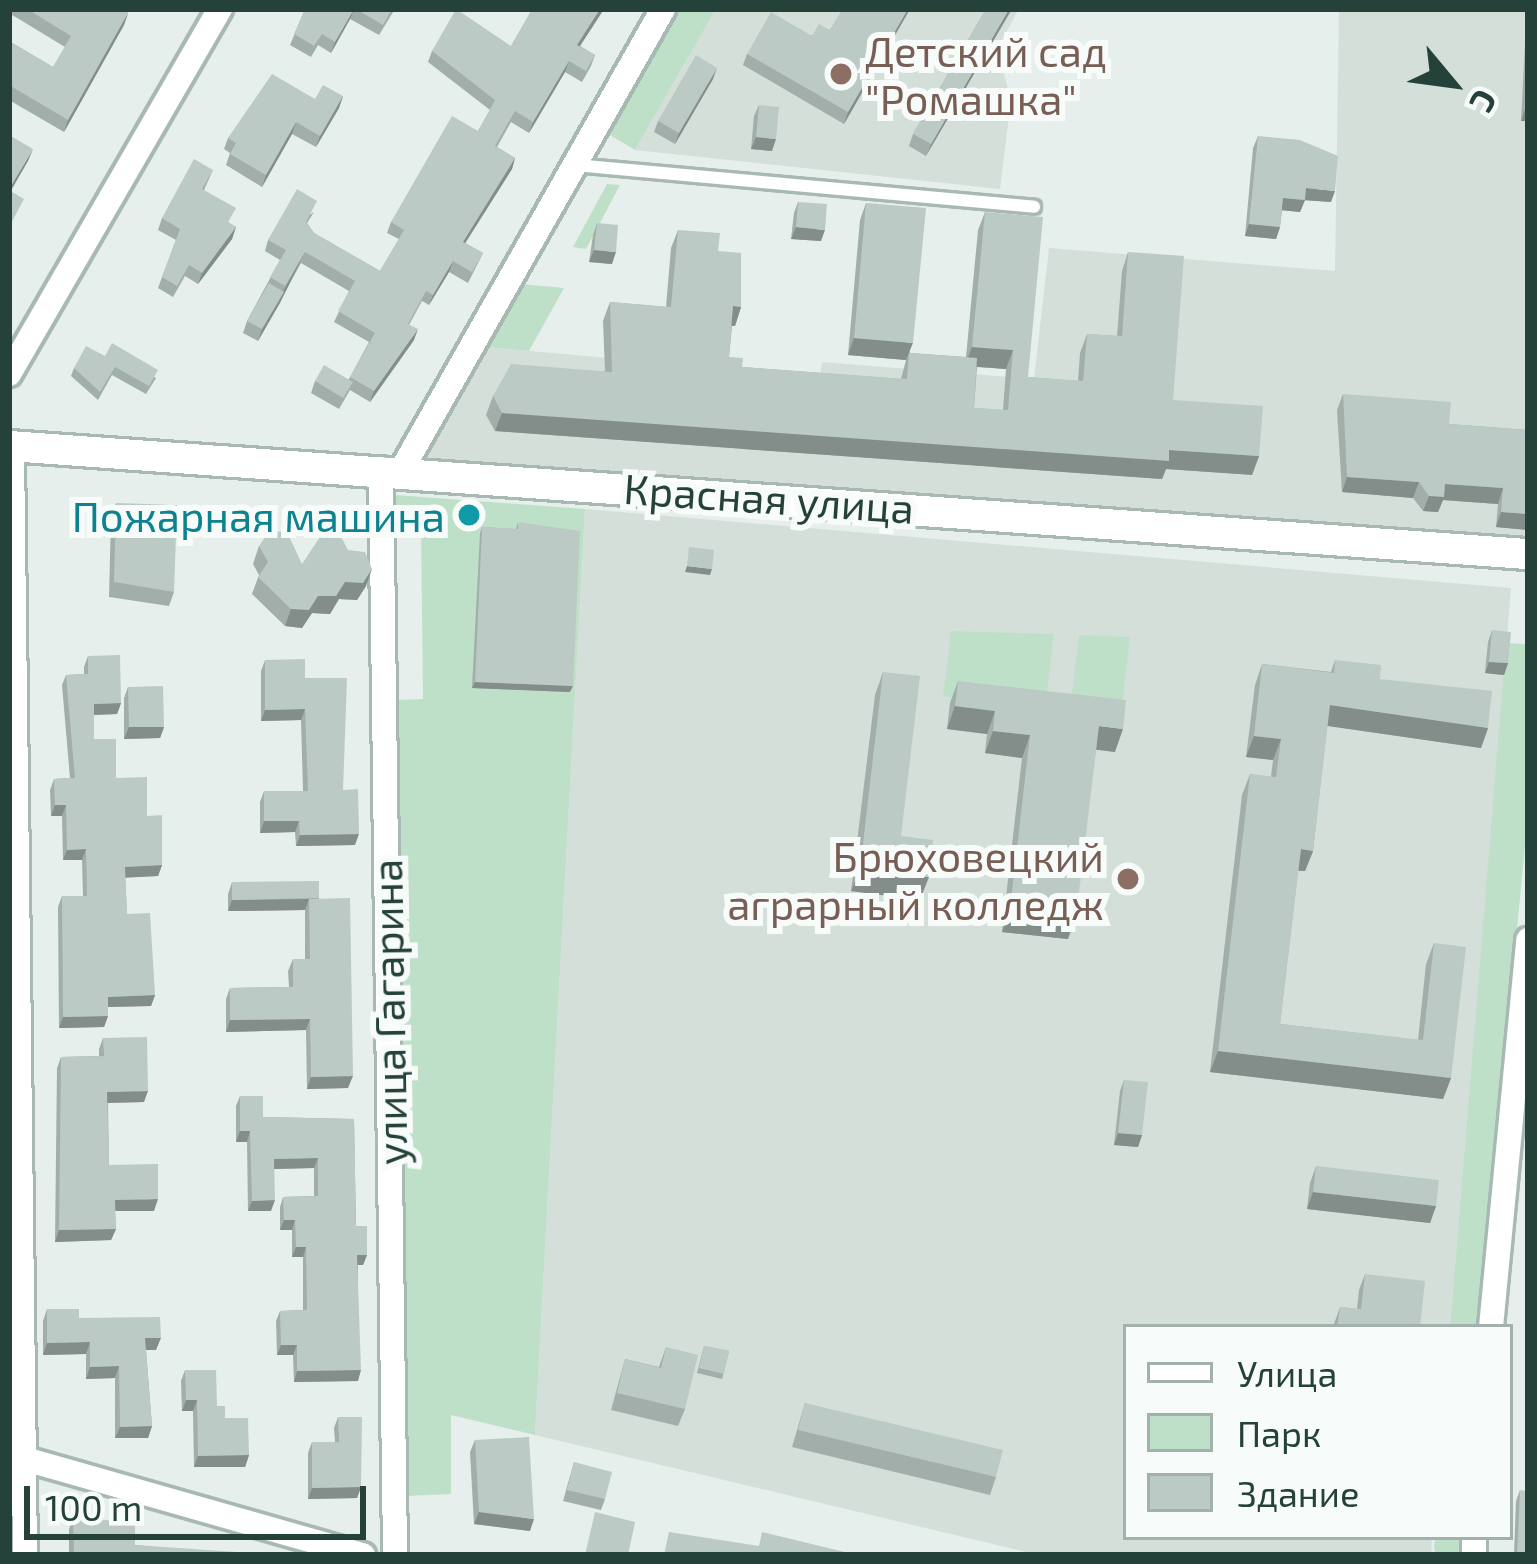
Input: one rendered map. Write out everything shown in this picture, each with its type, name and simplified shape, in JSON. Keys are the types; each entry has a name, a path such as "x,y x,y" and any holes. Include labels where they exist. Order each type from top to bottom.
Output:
{"street":[{"path":"9,374 220,9"},
{"path":"391,470 664,9"},
{"path":"11,446 16,1457 25,1555"},
{"name":"Красная улица","path":"11,446 1528,554"},
{"name":"улица Гагарина","path":"391,470 395,1555"},
{"path":"1491,1324 1528,940"},
{"path":"16,1457 363,1555"}],"lane":[{"path":"573,165 1034,207"}],"shaded area":[{"name":"Детский сад \"Ромашка\"","path":"716,9 1019,9 997,49 1011,100 1000,189 635,150"},
{"path":"1339,9 1528,9 1528,544 418,467 485,347 820,377 822,362 1034,379 1049,248 1335,271"},
{"path":"585,509 1511,588 1450,1324 1123,1324 1123,1540 1432,1540 1431,1555 1039,1555 535,1435"}],"green space":[{"path":"676,9 716,9 635,150 605,132"},
{"path":"607,184 620,185 586,249 573,247"},
{"path":"519,284 564,288 529,351 485,347"},
{"path":"395,495 585,509 535,1435 451,1415 451,1494 405,1496 397,700 423,699 421,525 395,525"},
{"path":"951,631 1054,634 1045,708 943,696"},
{"path":"1079,635 1130,637 1121,716 1070,710"},
{"path":"1506,643 1528,644 1528,816 1478,1324 1450,1324"},
{"path":"1436,1540 1459,1541 1459,1551 1452,1558 1442,1558 1435,1551"}],"building":[{"path":"27,9 122,9 128,13 68,120 9,85 9,41 53,67 71,36"},
{"path":"305,9 354,9 335,42 322,34 314,46 294,34"},
{"path":"356,9 392,9 383,25"},
{"path":"456,9 511,46 532,9 600,9 577,45 595,55 586,71 569,61 533,122 515,111 495,146 515,158 463,242 483,253 472,272 453,261 433,295 426,291 408,324 418,329 374,391 350,377 375,333 338,311 355,281 305,252 285,286 270,277 286,250 268,240 297,189 317,201 306,222 314,233 380,271 404,230 391,222 452,116 478,131 495,100 432,51"},
{"path":"843,9 908,9 848,112 747,54 771,12 812,36 819,24 830,30"},
{"path":"986,9 1009,9 931,144 913,134"},
{"path":"696,55 717,68 679,133 658,121"},
{"path":"272,74 315,99 323,85 343,96 320,136 296,122 266,175 230,154 236,143 228,138"},
{"path":"759,105 779,107 776,139 756,137"},
{"path":"9,135 33,149 9,189"},
{"path":"1258,136 1300,140 1338,156 1335,191 1306,188 1305,200 1283,198 1280,227 1249,224"},
{"path":"194,159 213,170 202,189 236,208 228,222 236,227 202,273 189,265 177,286 162,277 180,229 162,218"},
{"path":"9,190 24,199 9,227"},
{"path":"798,202 827,204 825,230 796,227"},
{"path":"866,203 926,208 913,343 854,338"},
{"path":"985,212 1043,217 1028,377 1083,381 1087,334 1122,336 1128,252 1184,256 1173,400 1263,406 1259,456 1169,450 1169,461 502,413 493,396 511,364 612,372 610,302 671,307 678,230 720,233 718,251 741,253 741,307 733,306 729,357 743,358 742,367 907,379 909,353 977,358 974,408 1008,410 1013,350 972,347"},
{"path":"597,223 618,225 616,252 594,250"},
{"path":"269,283 284,292 262,329 247,321"},
{"path":"112,343 158,370 149,386 115,367 100,392 74,368 86,346 105,356"},
{"path":"324,365 353,382 343,398 315,381"},
{"path":"1343,394 1451,402 1449,424 1528,430 1528,514 1501,512 1503,488 1445,484 1444,497 1429,496 1419,482 1347,477"},
{"path":"116,503 177,505 174,592 114,582"},
{"path":"518,522 580,531 573,686 475,682 482,527 518,529"},
{"path":"269,531 287,532 302,564 322,534 340,535 348,550 365,552 372,569 363,583 345,582 336,596 318,596 309,610 291,609 258,577 268,562 259,546"},
{"path":"689,547 714,550 712,569 687,566"},
{"path":"1492,630 1511,632 1508,663 1489,662"},
{"path":"120,655 121,703 94,704 94,739 116,739 116,778 147,777 147,816 162,815 162,865 125,867 127,914 150,913 155,995 108,997 108,1016 63,1017 62,896 87,896 86,849 67,850 66,805 55,805 54,779 75,778 66,675 88,674 88,656"},
{"path":"305,659 305,678 347,678 343,790 358,789 359,834 300,835 299,821 264,821 264,791 308,791 305,709 265,710 265,660"},
{"path":"1335,660 1381,665 1380,679 1492,691 1488,728 1330,705 1313,851 1301,849 1280,1024 1423,1040 1434,943 1466,947 1451,1078 1218,1051 1250,774 1276,777 1281,739 1254,736 1262,664 1334,673"},
{"path":"883,672 920,676 901,836 933,840 929,877 860,869"},
{"path":"958,681 1126,700 1123,729 1099,726 1076,917 1010,909 1030,735 993,731 995,711 955,706"},
{"path":"163,686 164,727 129,727 128,687"},
{"path":"319,881 319,898 232,900 232,882"},
{"path":"350,898 353,1076 311,1077 310,1019 230,1020 230,988 293,987 293,959 310,959 309,899"},
{"path":"147,1037 148,1091 107,1092 109,1165 158,1164 158,1199 115,1200 116,1229 59,1230 61,1057 104,1056 103,1038"},
{"path":"1124,1080 1148,1082 1142,1135 1118,1133"},
{"path":"240,1096 263,1096 263,1117 354,1119 356,1226 367,1226 367,1255 357,1255 361,1370 297,1371 297,1345 281,1345 280,1311 307,1310 306,1247 296,1247 295,1220 284,1220 283,1197 318,1196 318,1158 274,1159 275,1200 252,1201 250,1131 240,1131"},
{"path":"1316,1166 1439,1180 1436,1206 1313,1192"},
{"path":"1365,1274 1425,1281 1420,1324 1337,1324 1340,1307 1361,1309"},
{"path":"47,1309 79,1309 79,1318 160,1317 161,1338 145,1338 152,1426 120,1427 119,1366 90,1367 90,1342 47,1343"},
{"path":"704,1346 729,1351 724,1374 699,1368"},
{"path":"666,1347 698,1355 685,1409 617,1393 625,1359 661,1368"},
{"path":"185,1370 216,1370 217,1406 225,1406 225,1418 248,1418 249,1455 198,1456 197,1400 186,1400"},
{"path":"805,1403 1003,1450 996,1477 798,1430"},
{"path":"338,1417 362,1417 361,1487 312,1488 312,1442 339,1442"},
{"path":"529,1437 534,1519 479,1512 475,1440"},
{"path":"574,1462 612,1472 605,1499 567,1490"},
{"path":"1520,1490 1528,1491 1528,1555 1517,1555"},
{"path":"595,1512 635,1522 628,1555 585,1555"},
{"path":"73,1518 135,1522 135,1545 237,1555 74,1555"},
{"path":"669,1532 759,1546 762,1532 849,1553 664,1555"}],"place":[{"name":"Детский сад \"Ромашка\"","path":"841,74"},
{"name":"Пожарная машина","path":"469,515"},
{"name":"Брюховецкий аграрный колледж","path":"1128,879"}]}
